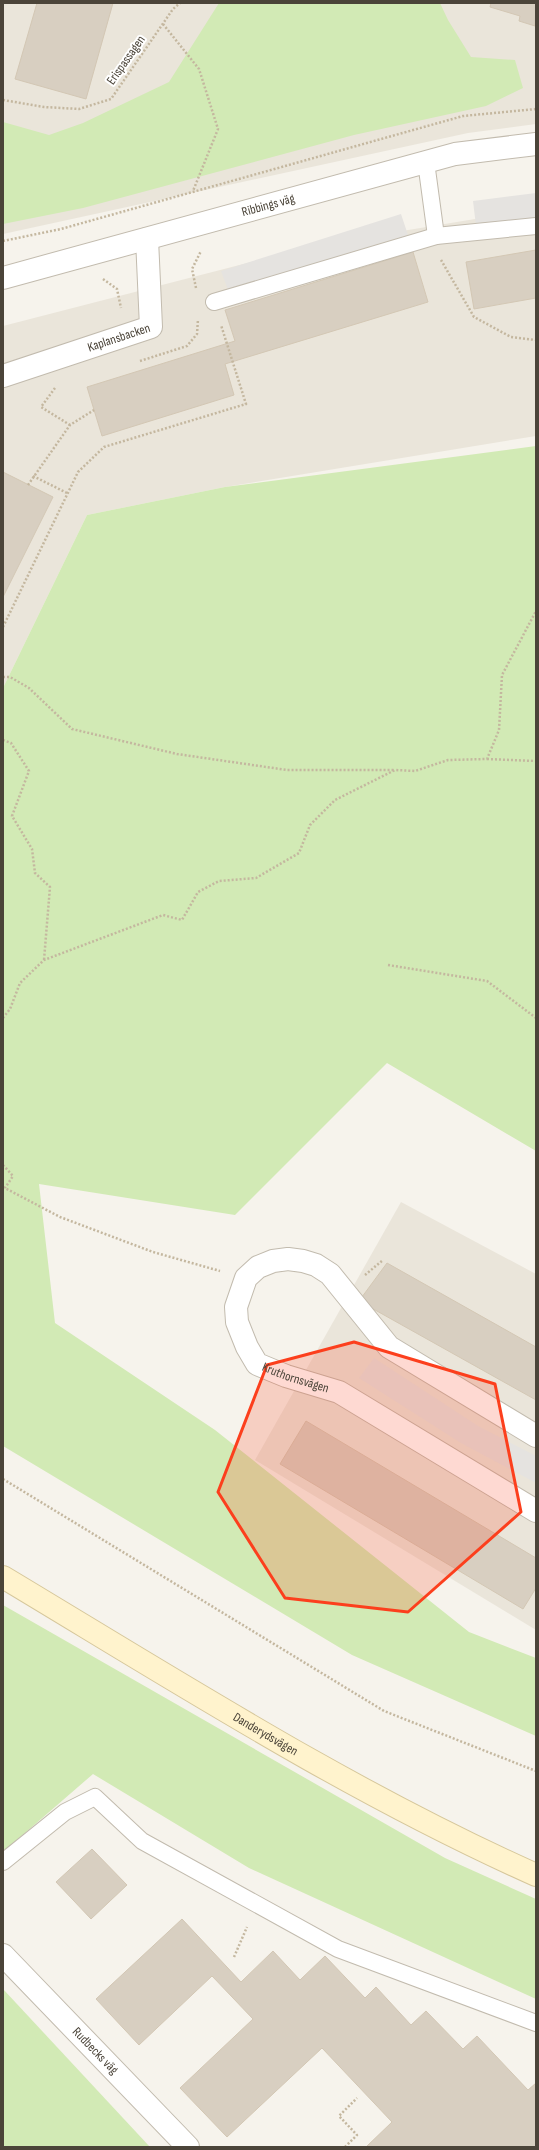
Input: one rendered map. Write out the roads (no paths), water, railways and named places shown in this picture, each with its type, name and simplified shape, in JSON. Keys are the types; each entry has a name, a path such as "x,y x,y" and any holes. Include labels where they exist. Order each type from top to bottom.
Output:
{"main road":[{"name":"Danderydsvägen","path":"3,1577 322,1768 480,1850 536,1876"}],"street":[{"name":"Ribbings väg","path":"3,278 455,154 536,144"},
{"name":"Kaplansbacken","path":"3,376 151,327 147,239"},
{"name":"Kruthornsvägen","path":"536,1436 389,1347 330,1274 316,1265 295,1260 274,1261 258,1267 246,1278 236,1307 236,1322 247,1347 257,1364 286,1376 339,1392 536,1511"},
{"name":"Rudbecks väg","path":"3,1955 188,2147"}],"lane":[{"path":"426,162 436,236"},
{"path":"214,302 436,236 536,226"},
{"path":"3,1862 65,1812 95,1797 142,1841 338,1949 536,2023"}]}
